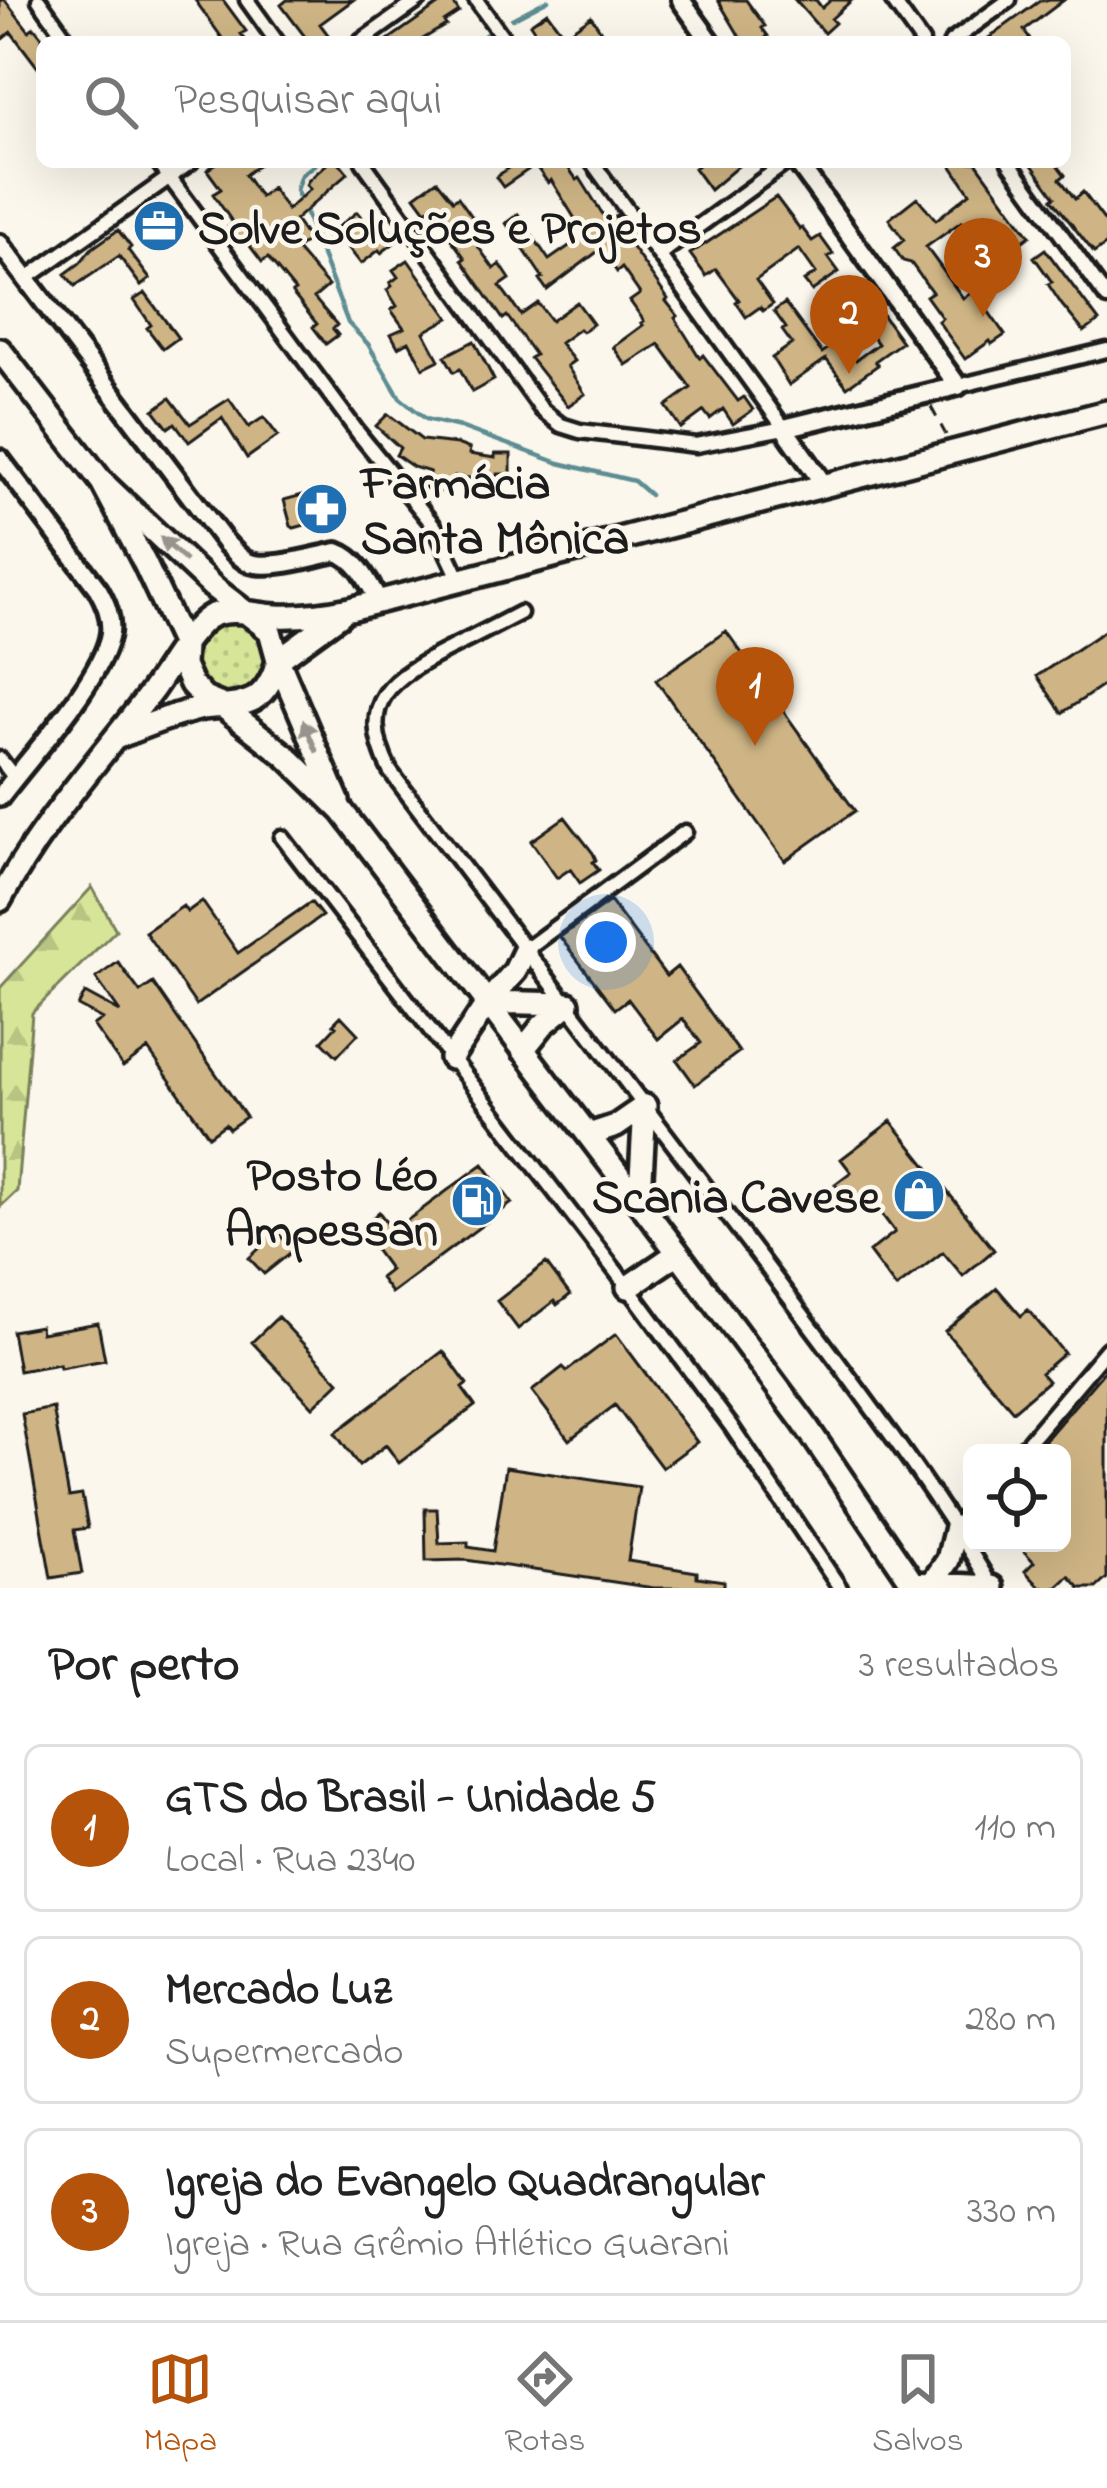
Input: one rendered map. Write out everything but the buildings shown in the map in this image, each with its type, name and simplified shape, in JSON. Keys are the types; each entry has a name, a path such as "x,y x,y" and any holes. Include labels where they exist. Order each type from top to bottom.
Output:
{"highway":[{"path":"0,350 102,482 213,587 269,631 342,811"},
{"path":"0,900 58,807 184,647 193,629 208,616 226,611 298,617 350,609 1107,412"},
{"path":"102,482 184,647 190,684 286,756 342,811 678,1253 920,1585"},
{"path":"112,740 154,722 253,699 266,689 278,660 350,609"},
{"path":"451,1058 526,950"},
{"path":"488,1002 568,1004"},
{"path":"524,1050 568,1004"},
{"path":"589,1135 616,1126 645,1106"},
{"path":"643,1207 645,1106"},
{"path":"628,1287 678,1253"},
{"path":"920,1585 948,1560 956,1527"},
{"path":"920,1585 992,1587"}],"street":[{"path":"38,0 65,36"},
{"path":"247,0 273,36"},
{"path":"368,36 419,0"},
{"path":"476,0 502,36"},
{"path":"680,0 707,36"},
{"path":"892,0 918,36"},
{"path":"959,36 1009,0"},
{"path":"162,168 358,434 435,527 460,580"},
{"path":"26,279 182,168"},
{"path":"368,168 542,410 561,425 580,431 696,445 1107,350"},
{"path":"596,168 825,486"},
{"path":"659,255 779,168"},
{"path":"801,168 958,386"},
{"path":"1013,168 1107,298"},
{"path":"0,244 239,556 264,566 337,552 358,566 379,602"},
{"path":"0,459 98,589 111,628 106,649 88,682 0,796"},
{"path":"520,614 409,670 388,688 378,709 379,749 390,771 837,1361 956,1527 992,1587"},
{"path":"0,759 14,778"},
{"path":"526,950 686,832"},
{"path":"282,837 628,1287 731,1426 840,1588"},
{"path":"1027,1444 1107,1348"},
{"path":"956,1527 963,1519"}],"path":[{"path":"926,394 955,452"}],"green space":[{"path":"230,623 256,633 266,659 256,685 230,695 204,685 194,659 204,633"},
{"path":"92,887 116,930 32,1013 17,1191 0,1207 0,988"}],"waterway":[{"path":"512,19 548,0"},
{"path":"484,36 489,32"},
{"path":"300,199 296,190 301,175 310,168"},
{"path":"304,209 348,323 368,344 400,398 426,419 559,463 634,481 650,495"}],"place":[{"name":"Solve Soluções e Projetos","path":"159,226"},
{"name":"Igreja do Evangelo Quadrangular","path":"983,317"},
{"name":"Mercado Luz","path":"849,374"},
{"name":"Farmácia Santa Mônica","path":"322,509"},
{"name":"GTS do Brasil - Unidade 5","path":"755,746"},
{"name":"Scania Cavese","path":"919,1195"},
{"name":"Posto Léo Ampessan","path":"477,1201"}]}
